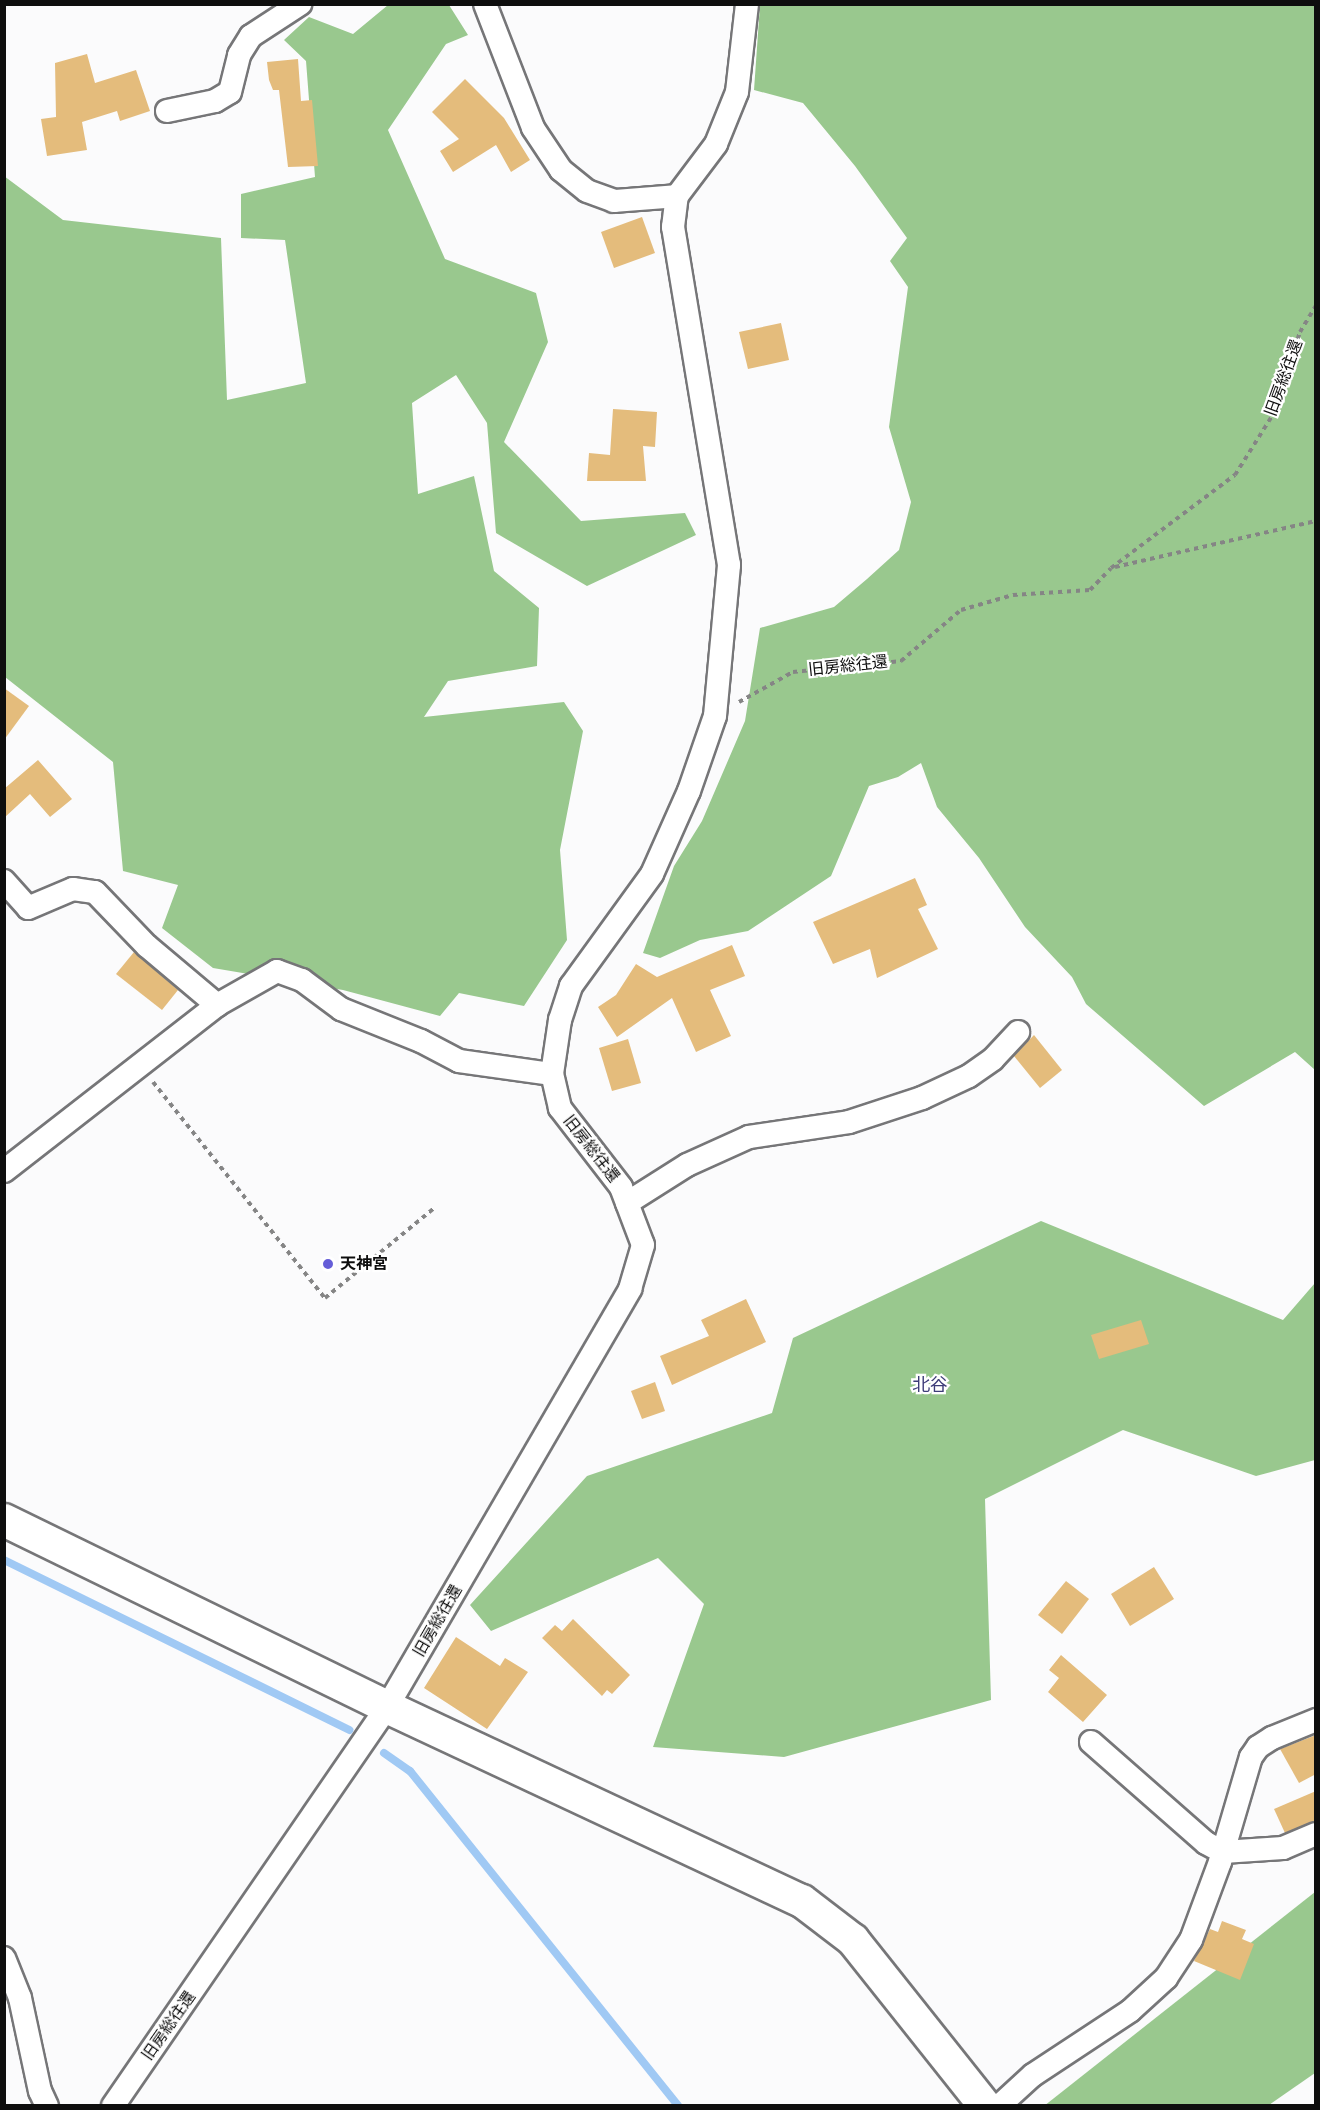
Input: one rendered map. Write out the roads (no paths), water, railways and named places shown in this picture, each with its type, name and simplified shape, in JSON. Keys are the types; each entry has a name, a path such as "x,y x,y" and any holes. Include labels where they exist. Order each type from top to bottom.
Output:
{"street":[{"path":"167,111 215,101 230,92 239,55 251,36 300,4"},
{"path":"485,4 533,128 561,170 588,191 614,201 677,196 716,144 737,92 747,4"},
{"name":"旧房総往還","path":"113,2106 387,1707 630,1289 643,1245 621,1187 560,1108 552,1074 560,1020 571,986 652,874 689,791 714,716 729,566 681,286 673,227 677,196"},
{"path":"4,881 28,908 73,889 95,892 147,946 217,1005"},
{"path":"4,1171 217,1005 276,971 302,980 341,1009 421,1041 459,1061 552,1074"},
{"path":"627,1203 687,1165 749,1137 849,1122 922,1098 969,1076 993,1059 1018,1032"},
{"path":"4,1520 387,1707 780,1888 821,1913 853,1940 985,2106"},
{"path":"999,2106 1033,2075 1130,2011 1166,1978 1191,1940 1222,1852 1251,1757 1258,1747 1316,1720"},
{"path":"1091,1742 1206,1843 1222,1852 1283,1848 1316,1834"},
{"path":"4,1958 20,1998 47,2106"}],"waterway":[{"path":"4,1560 349,1730"},
{"path":"384,1753 410,1771 678,2106"}],"place":[{"name":"天神宮","path":"328,1264"}],"district":[{"name":"北谷","path":"930,1385"}]}
